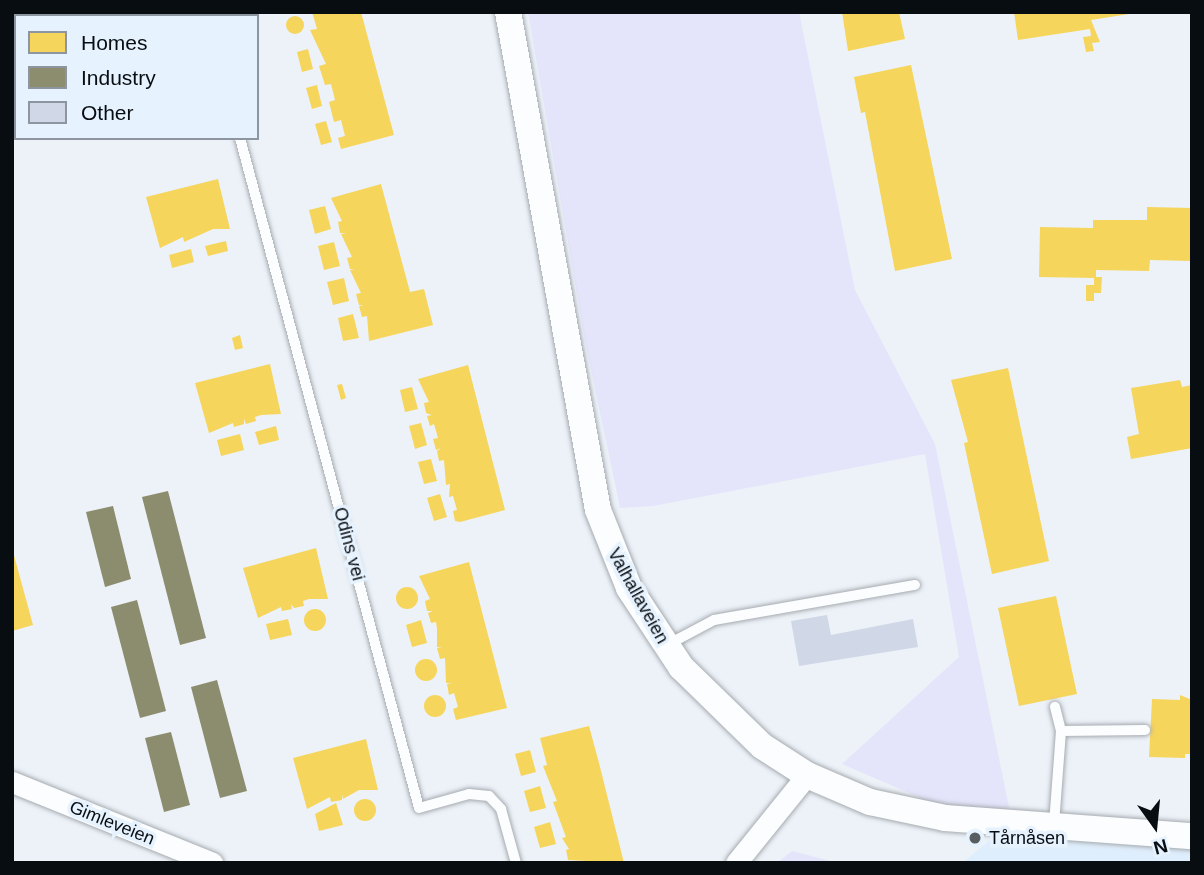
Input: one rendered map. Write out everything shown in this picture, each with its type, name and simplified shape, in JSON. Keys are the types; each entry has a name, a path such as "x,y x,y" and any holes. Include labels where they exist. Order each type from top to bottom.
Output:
{"street":[{"name":"Valhallaveien","path":"508,12 598,510 629,588 664,646 737,726 807,775 905,812 1054,827 1192,836"},
{"path":"736,863 807,775"},
{"name":"Gimleveien","path":"12,782 212,863"}],"lane":[{"name":"Odins vei","path":"241,140 419,808 469,794 489,796 501,808 516,863"},
{"path":"664,646 714,620 915,585"},
{"path":"1054,827 1061,731 1055,707"},
{"path":"1061,731 1145,730"}],"shaded area":[{"path":"528,12 799,12 855,290 935,444 1012,822 930,802 842,764 959,657 925,454 653,506 620,508 585,341"},
{"path":"1012,822 1192,838 1192,863 962,863"},
{"path":"792,851 838,863 777,863"}],"building: Homes":[{"path":"97,12 174,14 98,14"},
{"path":"312,12 361,12 394,135 341,149 338,138 345,136 341,120 334,122 329,102 335,100 331,84 325,85 319,66 326,64 310,30 317,29"},
{"path":"842,12 899,12 905,39 848,51"},
{"path":"1014,12 1129,14 1091,20 1100,42 1092,43 1094,51 1086,52 1083,37 1091,36 1090,29 1018,40"},
{"path":"295,16 301,19 304,25 301,31 295,34 289,31 286,25 289,19"},
{"path":"308,49 313,69 302,72 297,52"},
{"path":"911,65 952,259 895,271 865,112 861,113 854,77"},
{"path":"317,85 322,106 312,109 306,88"},
{"path":"326,121 332,142 321,145 315,124"},
{"path":"218,179 230,229 213,229 184,242 183,237 160,248 146,197"},
{"path":"381,184 410,292 424,289 433,325 369,341 367,316 362,317 359,306 364,305 359,305 356,294 361,293 350,270 355,269 350,269 347,258 352,257 341,234 346,233 340,233 338,222 342,221 331,198"},
{"path":"325,206 331,229 315,234 309,210"},
{"path":"1147,207 1192,208 1192,261 1150,260 1149,271 1096,270 1096,277 1102,277 1101,293 1094,293 1094,301 1086,301 1086,285 1094,285 1094,278 1039,277 1040,227 1093,228 1093,220 1147,220"},
{"path":"226,241 228,251 208,256 205,246"},
{"path":"334,242 340,266 324,270 318,246"},
{"path":"191,249 194,262 172,268 169,255"},
{"path":"344,278 349,301 333,305 327,282"},
{"path":"353,314 359,338 343,341 338,318"},
{"path":"240,335 243,348 235,350 232,338"},
{"path":"270,364 281,414 261,415 255,417 256,421 246,424 244,419 244,424 234,427 233,423 209,433 195,383"},
{"path":"468,365 505,510 460,522 455,521 453,511 457,510 453,496 449,497 450,484 446,485 444,460 439,461 437,451 441,448 436,450 433,439 438,438 434,424 430,426 427,416 432,415 426,413 424,403 429,402 418,379"},
{"path":"1008,368 1049,561 992,574 964,443 968,442 951,380"},
{"path":"1180,380 1182,387 1192,385 1192,448 1131,459 1127,437 1139,434 1131,388"},
{"path":"342,384 346,398 341,400 337,385"},
{"path":"412,387 418,409 405,412 400,390"},
{"path":"421,423 427,445 415,449 409,426"},
{"path":"276,426 279,440 259,445 255,432"},
{"path":"240,434 244,450 221,456 217,440"},
{"path":"431,459 437,481 424,484 418,462"},
{"path":"440,494 447,517 434,521 427,498"},
{"path":"12,548 33,625 12,631"},
{"path":"316,548 328,599 309,599 303,601 304,606 294,608 291,604 292,609 282,611 281,607 258,618 243,568"},
{"path":"469,562 507,708 456,720 453,709 458,707 454,693 449,695 447,684 452,683 446,683 445,658 440,659 437,648 442,647 437,647 436,622 431,623 428,613 433,611 427,611 425,601 430,599 419,576"},
{"path":"407,587 415,590 418,598 415,606 407,609 399,606 396,598 399,590"},
{"path":"1056,596 1077,694 1019,706 998,608"},
{"path":"315,609 323,612 326,620 323,628 315,631 307,628 304,620 307,612"},
{"path":"288,619 292,635 270,640 266,624"},
{"path":"421,620 427,643 412,647 406,625"},
{"path":"426,659 434,662 437,670 434,678 426,681 418,678 415,670 418,662"},
{"path":"435,695 443,698 446,706 443,714 435,717 427,714 424,706 427,698"},
{"path":"1180,695 1192,700 1192,754 1185,754 1185,758 1149,757 1152,699 1180,700"},
{"path":"589,726 624,863 568,860 566,850 569,849 562,838 566,837 553,802 557,801 543,766 547,765 540,738"},
{"path":"366,739 378,790 359,790 343,799 342,794 342,800 331,802 330,797 307,809 293,758"},
{"path":"530,750 536,772 521,776 515,754"},
{"path":"540,786 546,808 530,812 524,791"},
{"path":"365,799 373,802 376,810 373,818 365,821 357,818 354,810 357,802"},
{"path":"336,803 343,825 319,831 315,814"},
{"path":"550,822 556,844 540,848 534,827"}],"building: Industry":[{"path":"168,491 206,638 180,645 142,497"},
{"path":"113,506 131,579 105,587 86,512"},
{"path":"137,600 166,711 140,718 111,607"},
{"path":"217,680 247,791 220,798 191,687"},
{"path":"171,732 190,805 164,812 145,738"}],"building: Other":[{"path":"827,615 831,635 913,619 918,647 799,666 791,621"}],"place":[{"name":"Tårnåsen","path":"975,838"}]}
